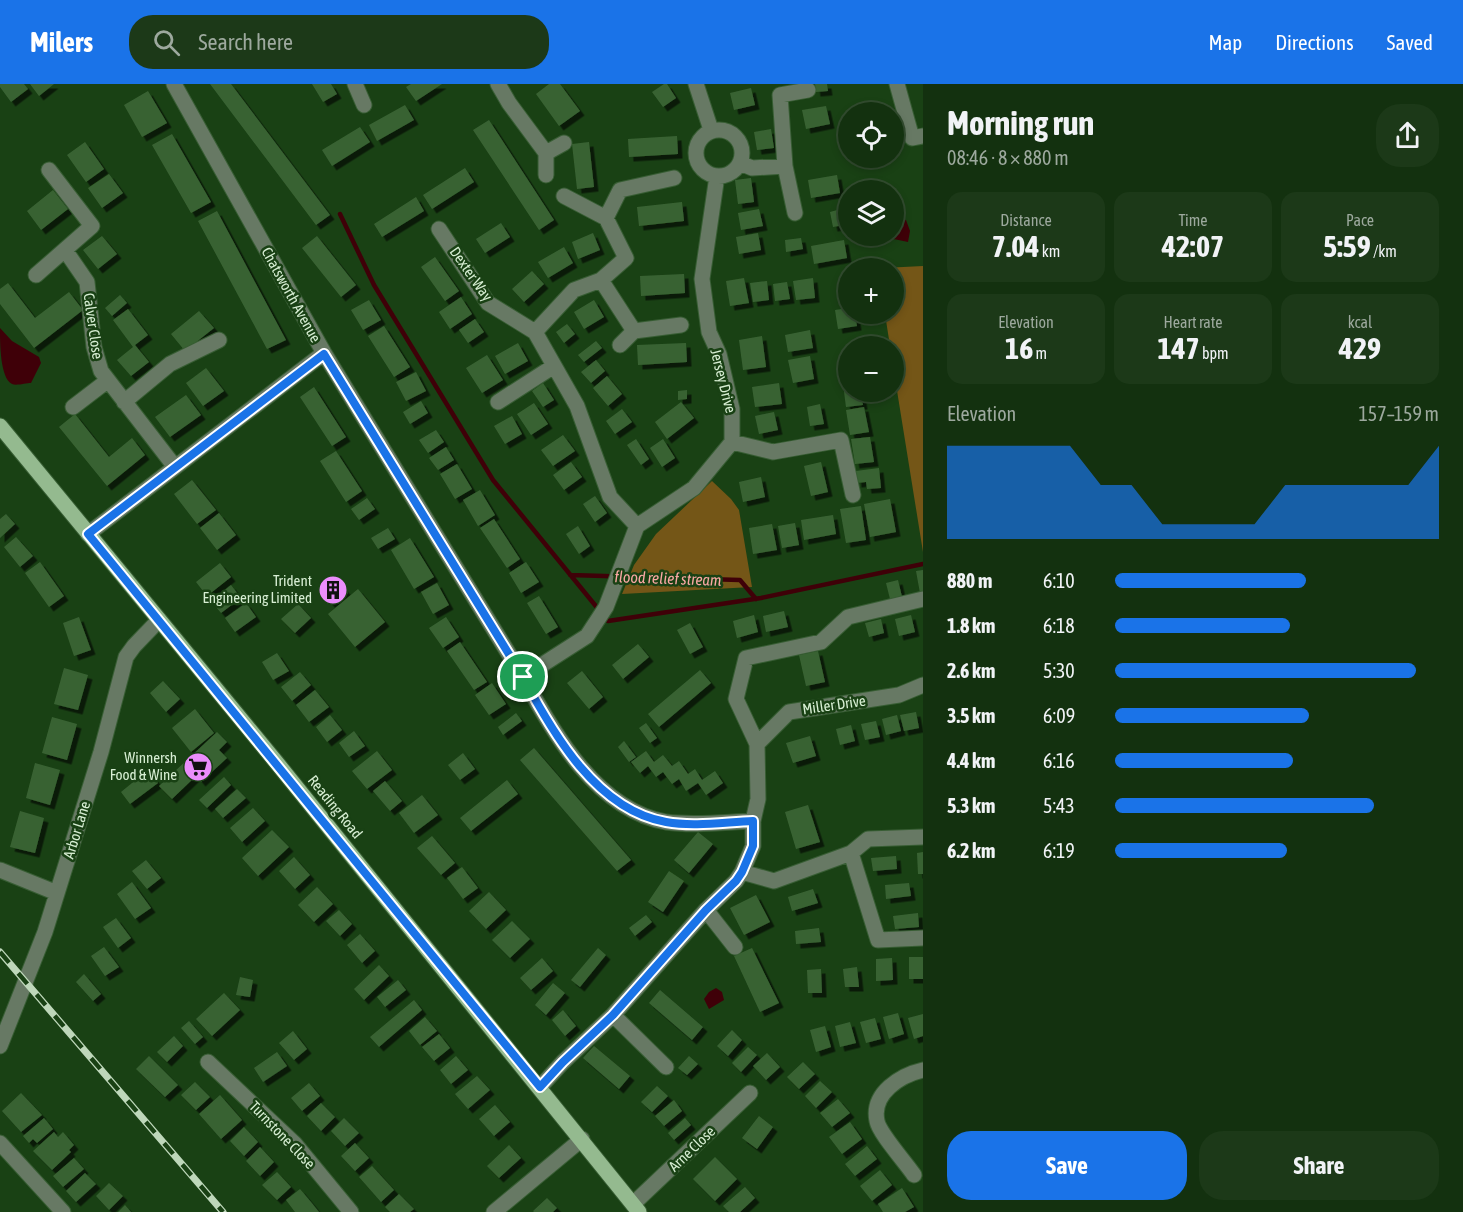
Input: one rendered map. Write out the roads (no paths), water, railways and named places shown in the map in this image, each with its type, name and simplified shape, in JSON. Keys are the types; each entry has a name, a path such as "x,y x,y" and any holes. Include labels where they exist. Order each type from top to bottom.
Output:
{"main road":[{"name":"Reading Road","path":"0,426 540,1087 636,1208"}],"street":[{"name":"Chatsworth Avenue","path":"174,84 324,354 523,677 548,724 586,773 600,788 640,815 668,822 753,821"},
{"path":"355,84 364,105"},
{"path":"498,84 508,103 546,153 546,175"},
{"path":"696,84 711,130"},
{"path":"897,84 912,138 923,136"},
{"path":"795,213 785,166 780,94 808,90"},
{"path":"719,129 733,134 742,147 740,162 731,173 717,176 705,172 700,167 695,153 699,139 711,130 719,129"},
{"path":"546,153 564,143"},
{"path":"740,162 752,168 785,166"},
{"path":"36,275 92,226 49,170"},
{"name":"Jersey Drive","path":"717,176 702,279 709,332 719,354 732,409 732,441"},
{"path":"606,218 620,190 674,178"},
{"path":"535,332 574,290 600,280 626,258 606,218 564,196"},
{"name":"Dexter Way","path":"439,229 488,303 535,332 577,406 610,497 637,526"},
{"name":"Calver Close","path":"64,250 87,282 95,353 101,371 175,467"},
{"path":"600,280 634,331"},
{"path":"620,345 634,331 681,325"},
{"path":"124,402 170,364 219,340"},
{"path":"88,534 324,354"},
{"path":"498,402 555,366"},
{"path":"73,407 107,381"},
{"path":"523,677 586,636 606,607 637,526 694,488 732,441 773,452 841,441 853,495"},
{"path":"540,1087 613,1015 742,872 753,846 753,821 758,799 757,744 736,699 746,658 821,642 848,617 923,599"},
{"name":"Arbor Lane","path":"0,1046 30,971 57,893 101,752 126,657 159,620"},
{"name":"Miller Drive","path":"757,744 789,712 899,695 923,685"},
{"path":"742,872 774,881 851,853 868,839 923,837"},
{"path":"851,853 878,940 923,938"},
{"path":"0,870 57,893"},
{"path":"706,910 735,947"},
{"path":"613,1015 666,1067"},
{"name":"Turnstone Close","path":"208,1062 295,1144 351,1212"},
{"path":"914,1175 877,1121 878,1104 888,1086 908,1074 923,1070"},
{"name":"Arne Close","path":"636,1208 750,1093"},
{"path":"494,1212 582,1139"},
{"path":"0,1143 63,1212"}],"waterway":[{"path":"340,214 374,285 493,480 608,621 761,598 923,564"},
{"name":"flood relief stream","path":"570,575 740,580 756,599"}],"railway":[{"path":"0,952 223,1212"}],"place":[{"name":"Trident Engineering Limited","path":"333,590"},
{"name":"Winnersh Food & Wine","path":"198,767"}]}
